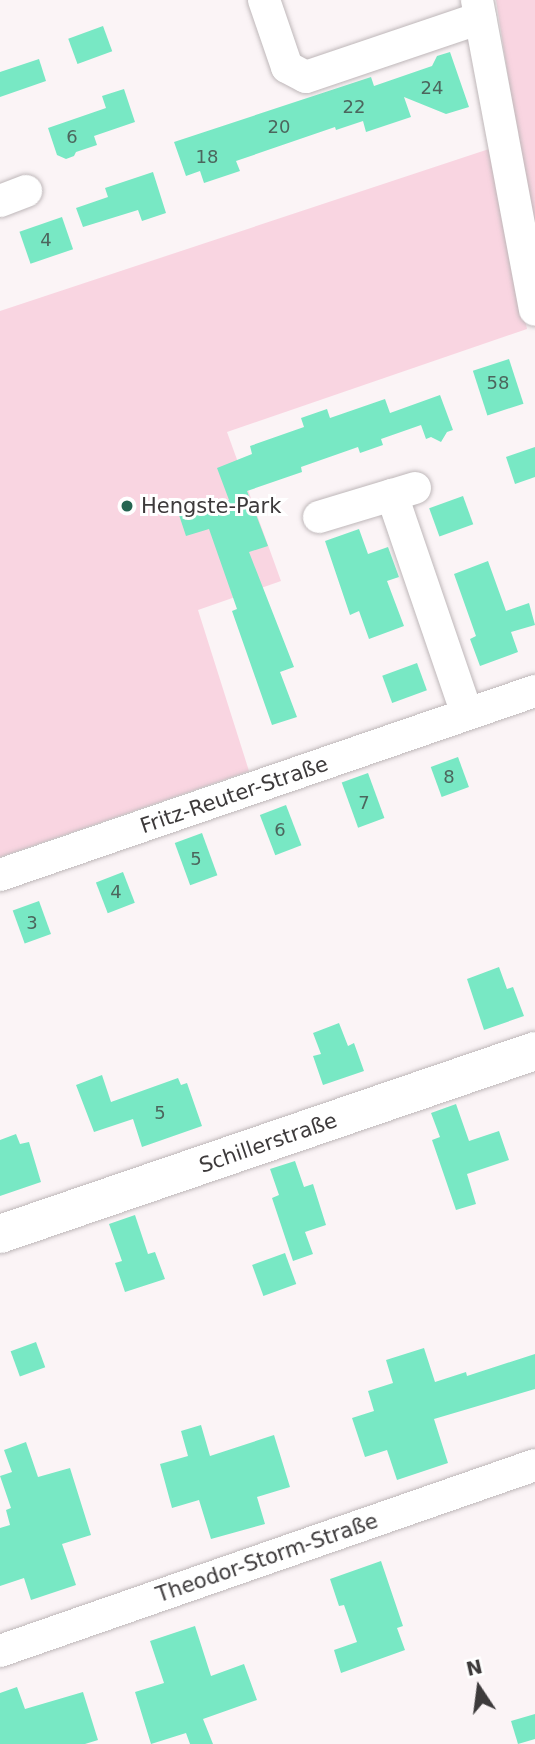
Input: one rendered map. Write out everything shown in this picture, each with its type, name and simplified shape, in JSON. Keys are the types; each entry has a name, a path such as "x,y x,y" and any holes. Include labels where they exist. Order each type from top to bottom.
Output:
{"street":[{"path":"264,0 287,67 306,77 478,9 535,310"},
{"path":"318,517 404,491 467,714"},
{"name":"Fritz-Reuter-Straße","path":"0,875 535,691"},
{"name":"Schillerstraße","path":"0,1234 535,1052"},
{"name":"Theodor-Storm-Straße","path":"0,1651 535,1465"}],"shaded area":[{"path":"496,0 535,0 535,238 518,140"},
{"name":"Hengste-Park","path":"492,148 527,329 227,432 281,581 198,610 249,771 0,857 0,311"}],"building":[{"path":"103,26 112,51 77,64 68,39"},
{"path":"450,52 469,107 446,114 404,97 411,117 366,132 363,121 336,130 335,127 236,161 240,171 204,183 200,171 186,176 174,142 371,77 374,86 432,66 437,56"},
{"path":"39,59 46,81 0,97 0,72"},
{"path":"124,89 135,122 94,136 97,145 76,152 74,156 66,159 57,155 48,128 106,108 102,96"},
{"path":"153,172 166,213 142,221 138,210 83,227 76,208 108,197 105,188"},
{"path":"62,217 73,249 31,264 19,232"},
{"path":"509,359 524,404 487,415 473,371"},
{"path":"440,395 453,430 447,432 441,442 431,437 426,439 421,425 381,439 383,445 360,453 358,447 301,467 302,472 247,491 268,546 249,552 294,667 280,672 297,717 272,725 232,611 237,609 209,529 186,536 179,515 229,500 217,468 252,454 250,446 304,427 301,418 327,409 330,418 385,399 390,413"},
{"path":"535,447 535,477 515,484 506,457"},
{"path":"463,496 473,524 439,537 429,508"},
{"path":"359,529 368,554 388,547 399,577 387,581 404,626 369,639 359,611 350,615 325,541"},
{"path":"488,561 506,611 529,603 535,625 511,632 518,652 480,666 470,639 476,636 454,574"},
{"path":"417,663 427,690 392,703 382,676"},
{"path":"458,757 469,787 442,797 431,767"},
{"path":"368,773 384,818 358,828 342,783"},
{"path":"286,805 301,845 275,855 260,815"},
{"path":"202,833 217,875 190,885 175,843"},
{"path":"123,872 135,903 108,913 96,882"},
{"path":"39,901 51,934 25,943 13,911"},
{"path":"499,967 507,989 513,987 524,1016 484,1030 467,979"},
{"path":"339,1023 348,1046 354,1043 364,1071 323,1085 313,1056 321,1054 313,1033"},
{"path":"102,1075 111,1102 178,1078 181,1085 187,1083 202,1126 142,1147 133,1119 94,1132 76,1085"},
{"path":"456,1104 469,1141 499,1131 509,1160 467,1174 476,1204 456,1210 432,1140 440,1137 431,1113"},
{"path":"16,1134 20,1144 29,1142 41,1182 0,1196 0,1140"},
{"path":"295,1161 304,1187 313,1184 326,1225 305,1232 313,1254 293,1261 272,1198 279,1195 270,1169"},
{"path":"135,1215 148,1254 155,1252 165,1279 125,1292 115,1263 122,1261 109,1224"},
{"path":"285,1253 296,1284 263,1296 252,1265"},
{"path":"36,1342 45,1367 20,1377 11,1351"},
{"path":"424,1348 435,1382 466,1372 467,1376 535,1354 535,1389 434,1419 448,1463 397,1480 387,1450 365,1457 352,1418 374,1411 368,1391 393,1383 386,1360"},
{"path":"201,1425 210,1456 274,1435 290,1487 257,1497 265,1524 211,1539 199,1500 172,1508 160,1464 188,1456 181,1431"},
{"path":"26,1442 38,1477 70,1468 91,1535 62,1544 76,1585 31,1600 24,1578 0,1586 0,1528 10,1525 6,1510 11,1508 0,1476 12,1472 4,1450"},
{"path":"381,1561 403,1626 397,1628 405,1650 341,1673 334,1650 357,1642 344,1605 339,1606 330,1579"},
{"path":"195,1626 211,1676 244,1664 257,1700 203,1719 213,1744 190,1744 186,1733 151,1744 135,1692 164,1683 150,1641"},
{"path":"17,1687 25,1709 83,1692 98,1740 85,1744 0,1744 0,1693"},
{"path":"535,1714 535,1739 518,1744 511,1721"}],"place":[{"name":"Hengste-Park","path":"127,506"}]}
